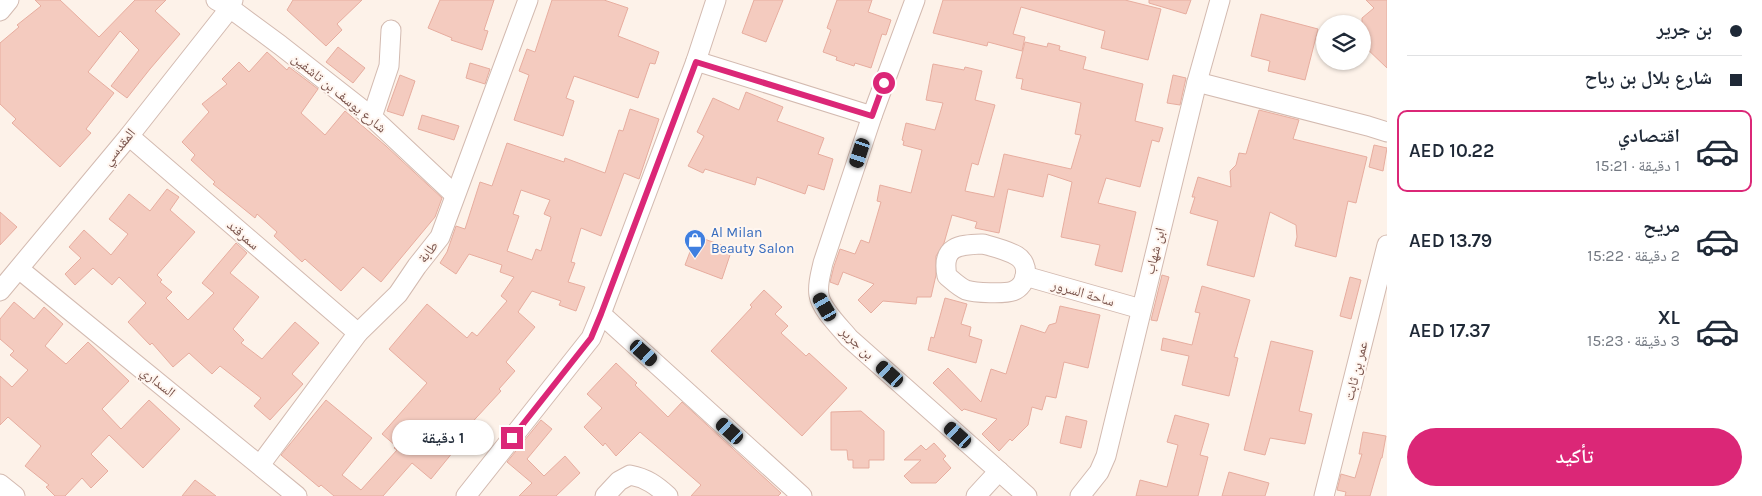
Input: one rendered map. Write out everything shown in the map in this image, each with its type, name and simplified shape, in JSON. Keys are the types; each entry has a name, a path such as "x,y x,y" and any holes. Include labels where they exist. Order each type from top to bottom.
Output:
{"street":[{"path":"0,11 9,0"},
{"name":"طابة","path":"260,466 358,333 398,294 440,237 528,0"},
{"path":"466,496 591,338 696,62 715,0"},
{"name":"بن جرير","path":"915,0 872,116 823,263 818,297 831,318 849,338 1027,496"},
{"name":"ابن شهاب","path":"1080,496 1099,472 1106,456 1141,309 1220,0"},
{"name":"شارع يوسف بن تاشفين","path":"226,3 372,117 455,195"},
{"name":"المقدسي","path":"0,291 129,136 226,3"},
{"path":"372,117 389,66 391,30"},
{"path":"696,62 872,116"},
{"path":"1198,82 1387,132"},
{"name":"سمرقند","path":"129,136 358,333"},
{"name":"عمر بن ثابت","path":"1324,496 1387,245"},
{"name":"السداري","path":"19,269 297,496"},
{"name":"ساحة السرور","path":"1026,276 1141,309"},
{"path":"601,314 802,496"},
{"path":"976,496 999,471"},
{"path":"605,496 620,481 630,475 641,477 656,484 668,496"},
{"path":"0,484 14,496"}],"building":[{"path":"35,0 60,0 99,37 135,0 166,0 155,11 180,34 127,98 111,86 139,50 120,31 88,72 114,93 86,129 91,133 60,167 12,123 16,119 0,104 0,43 19,27 17,25 41,6"},
{"path":"293,0 362,0 337,24 342,30 326,46 287,10"},
{"path":"440,0 494,0 484,30 488,31 482,50 451,40 452,38 428,28"},
{"path":"552,0 604,0 628,8 618,36 659,52 655,64 650,63 638,98 574,76 566,98 574,101 563,136 514,120 529,75 519,71 527,49 535,52"},
{"path":"754,0 783,0 766,42 742,33"},
{"path":"837,0 872,0 868,12 891,20 886,35 882,34 871,68 855,63 854,66 836,60 837,57 823,52 831,30 827,28"},
{"path":"943,0 1125,0 1161,9 1148,60 1101,48 1105,31 1021,7 1013,34 1025,37 1022,51 988,42 987,46 933,33"},
{"path":"1149,0 1191,0 1186,14 1149,3"},
{"path":"1366,0 1387,0 1387,68 1371,53 1371,15 1366,15 1374,8"},
{"path":"1261,14 1316,28 1316,37 1305,80 1268,71 1270,61 1251,56"},
{"path":"1025,42 1047,47 1048,43 1060,46 1059,50 1086,57 1083,69 1143,84 1135,121 1163,128 1159,142 1152,140 1140,187 1106,178 1098,203 1136,212 1122,272 1095,265 1100,245 1061,237 1072,182 1048,174 1043,197 1008,189 999,233 975,228 977,222 952,215 944,243 936,256 936,275 931,297 917,297 916,304 883,301 871,313 858,300 874,284 843,272 838,285 830,282 840,249 855,254 861,240 869,243 881,202 877,201 880,185 911,193 922,150 903,145 904,141 902,140 906,123 935,130 943,103 926,100 933,64 964,70 965,67 982,71 975,100 995,105 978,165 972,163 965,191 994,197 1004,154 1071,169 1081,135 1075,134 1081,103 1021,89 1023,79 1016,78"},
{"path":"338,47 365,68 353,83 326,62"},
{"path":"267,52 287,70 289,67 318,89 301,113 325,135 345,111 442,198 435,217 381,282 363,267 341,291 305,259 302,262 274,236 277,232 257,214 255,218 213,184 215,182 191,160 195,155 182,142 209,112 202,104 227,84 222,79 239,62 249,72"},
{"path":"470,63 490,69 485,84 466,78"},
{"path":"400,75 415,81 403,116 387,111"},
{"path":"1173,75 1186,78 1180,105 1167,103"},
{"path":"746,92 783,107 777,121 824,138 818,154 833,159 824,190 808,185 805,194 757,177 755,185 705,169 703,173 688,166 704,136 697,132 713,98 739,110"},
{"path":"630,109 659,119 639,179 624,173 601,236 581,228 571,262 575,263 568,282 585,287 576,311 559,305 561,301 532,291 518,312 535,327 506,362 515,371 499,389 501,391 464,431 466,432 451,451 453,452 431,479 412,463 383,496 334,496 321,485 319,487 281,455 326,400 372,438 342,475 361,490 397,450 394,448 396,446 382,434 427,383 389,349 427,304 467,338 472,332 477,336 507,301 501,296 514,277 500,272 502,265 469,254 456,274 440,263 447,252 456,226 465,229 480,182 492,186 507,143 564,162 565,158 605,173 619,130 623,131","holes":["521,190 550,200 544,214 551,217 541,251 536,249 532,260 507,251 519,216 513,214"]},
{"path":"1259,110 1299,120 1293,139 1367,157 1356,203 1348,201 1336,257 1295,246 1297,237 1296,225 1270,212 1254,277 1207,265 1218,221 1190,213 1195,197 1192,197 1198,177 1231,187 1230,171 1236,165 1239,153 1246,154"},
{"path":"422,115 459,126 454,140 418,129"},
{"path":"1374,145 1387,148 1383,171 1369,167"},
{"path":"167,189 179,197 170,210 195,232 157,275 162,280 160,282 172,292 166,298 188,320 214,293 202,283 236,243 247,253 230,273 259,297 233,329 244,340 241,343 262,359 295,322 319,343 292,374 303,384 270,420 254,406 261,398 220,366 212,374 189,353 173,367 152,343 150,345 128,322 146,303 119,277 112,285 93,268 75,285 65,274 81,258 69,247 84,230 111,255 128,234 109,219 129,194 150,211"},
{"path":"0,212 17,227 0,245"},
{"path":"696,236 732,249 722,279 685,265"},
{"path":"1162,275 1169,277 1157,321 1151,320"},
{"path":"1350,277 1361,280 1351,319 1340,316"},
{"path":"1202,286 1250,300 1234,357 1238,358 1229,396 1182,385 1189,356 1161,350 1163,338 1192,345 1200,313 1195,312"},
{"path":"764,290 782,307 775,314 788,326 781,333 806,356 809,353 847,388 802,436 711,351 752,307 750,305"},
{"path":"945,298 967,304 961,324 971,327 969,336 982,340 976,363 928,350 931,337 934,338"},
{"path":"14,302 34,319 44,307 63,324 45,346 66,364 88,342 129,381 102,409 121,429 149,400 180,429 143,468 109,435 91,454 108,471 91,488 82,478 65,496 55,496 46,487 49,485 25,466 41,446 8,417 0,425 0,376 12,387 28,370 10,355 14,351 0,339 0,319"},
{"path":"1060,306 1100,315 1088,368 1064,362 1056,398 1046,396 1042,410 1032,407 1028,425 1012,441 1010,439 999,451 982,434 997,419 964,409 962,411 933,383 948,368 981,402 991,369 1006,374 1021,325 1045,333 1049,325 1056,323"},
{"path":"1271,341 1313,351 1299,411 1312,414 1305,444 1270,438 1265,455 1244,450"},
{"path":"616,363 637,383 635,385 668,417 682,402 781,493 778,496 691,496 701,485 640,432 616,456 605,443 603,446 584,427 602,408 587,394"},
{"path":"861,411 884,431 884,460 869,460 869,468 853,468 853,460 848,460 847,450 831,450 831,412"},
{"path":"1175,415 1209,424 1200,455 1208,457 1198,496 1136,496 1140,480 1167,487 1178,445 1167,442"},
{"path":"1066,416 1087,421 1081,448 1060,443"},
{"path":"541,420 552,429 527,459 544,476 565,456 580,473 556,496 519,496 532,483 507,462"},
{"path":"1363,432 1386,436 1382,458 1370,496 1345,496 1346,492 1337,490 1341,474 1355,478 1362,454 1359,454"},
{"path":"934,443 946,456 943,459 951,468 936,483 911,483 904,476 921,460 904,460 921,445 926,450"},
{"path":"1229,472 1269,483 1265,496 1222,496"},
{"path":"195,480 216,496 182,496"}],"place":[{"name":"Al Milan Beauty Salon","path":"695,259"}],"route":[{"path":"512,438 591,338 696,62 872,116 884,83"}]}
